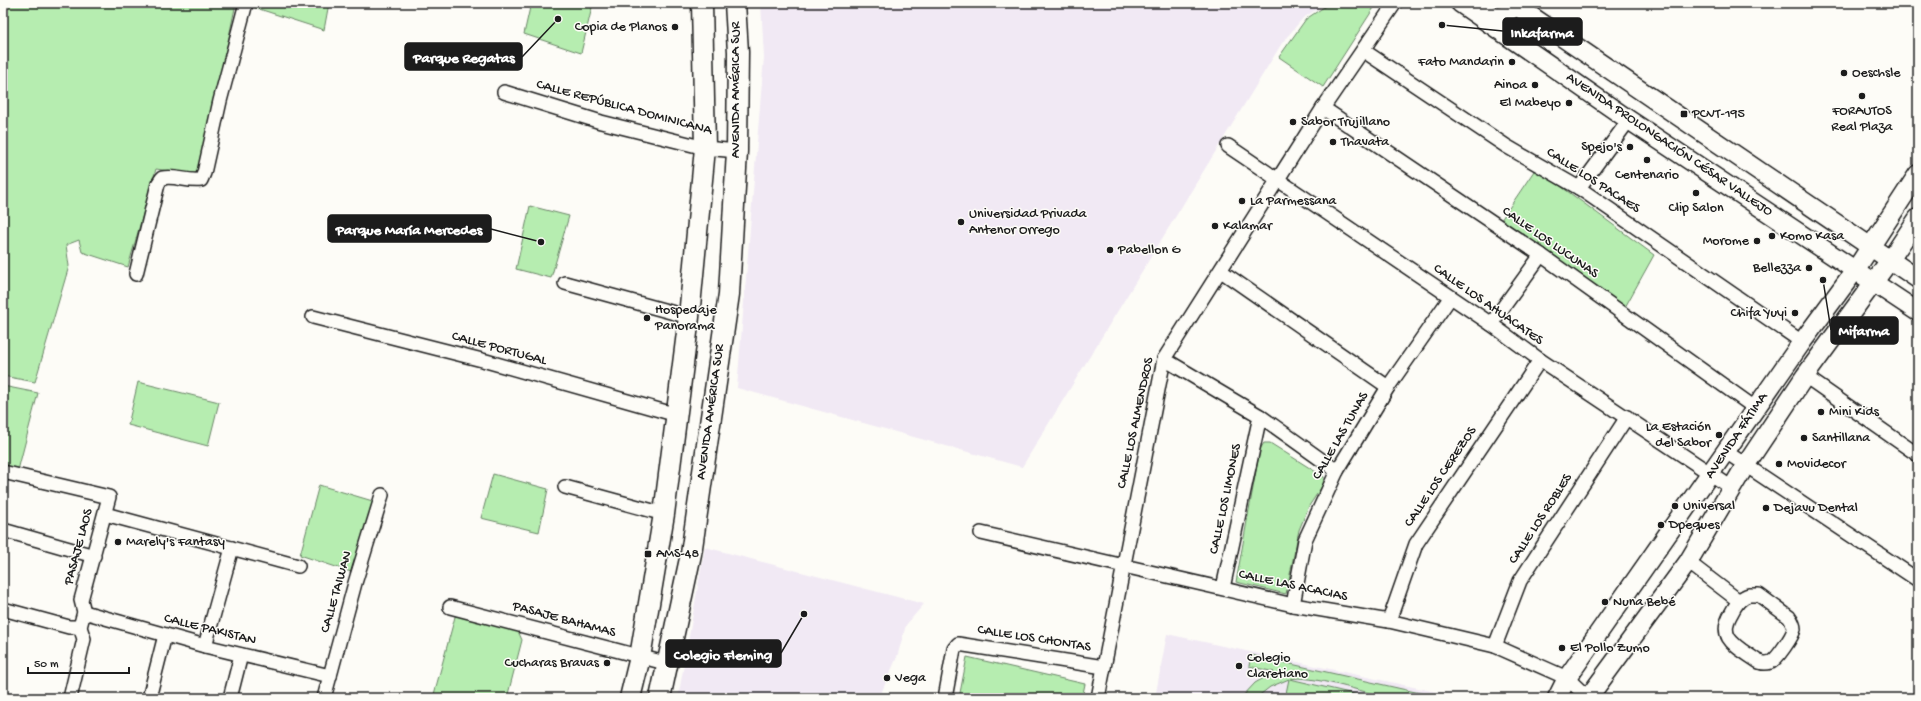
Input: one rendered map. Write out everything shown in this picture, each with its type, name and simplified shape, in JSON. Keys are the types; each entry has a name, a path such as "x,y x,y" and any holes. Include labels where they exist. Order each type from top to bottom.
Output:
{"main road":[{"path":"630,698 640,657 664,514 689,317 705,148 702,3"},
{"name":"AVENIDA AMÉRICA SUR","path":"660,698 669,664 691,554 729,294 737,151 738,52 735,3"},
{"name":"AVENIDA PROLONGACIÓN CÉSAR VALLEJO","path":"1460,3 1629,120 1856,269 1872,282 1918,312"},
{"path":"1473,3 1490,16 1498,17 1507,13 1513,4"},
{"name":"AVENIDA PROLONGACIÓN CÉSAR VALLEJO","path":"1513,4 1550,31 1918,279"},
{"path":"1531,52 1529,39 1532,34 1544,30 1550,31"},
{"name":"AVENIDA FÁTIMA","path":"1557,698 1567,678 1712,473 1755,408 1856,269 1918,174"},
{"path":"1787,224 1796,223 1805,213 1803,202"},
{"name":"AVENIDA FÁTIMA","path":"1588,698 1688,562 1732,488 1804,376 1872,282 1890,260 1918,218"}],"street":[{"path":"136,274 158,184 162,178 168,177 192,181 201,180 204,173 220,101 246,3"},
{"name":"CALLE LOS ALMENDROS","path":"1098,698 1164,359 1323,108 1364,51 1395,3"},
{"name":"CALLE LOS PACAES","path":"1364,51 1506,146 1579,188 1802,342"},
{"name":"CALLE REPÚBLICA DOMINICANA","path":"504,92 601,122 705,148 737,151"},
{"name":"CALLE LOS LUCUNAS","path":"1323,108 1541,255 1755,408"},
{"path":"1579,188 1629,120"},
{"name":"CALLE LOS AHUACATES","path":"1228,146 1450,298 1491,324 1540,360 1712,473 1732,488"},
{"path":"1491,324 1541,255"},
{"path":"1221,271 1388,387"},
{"path":"565,283 689,317"},
{"name":"CALLE LAS TUNAS","path":"1293,605 1305,540 1337,471 1388,387 1450,298"},
{"name":"CALLE PORTUGAL","path":"313,317 486,361 676,415"},
{"path":"1164,359 1260,416 1337,471"},
{"name":"CALLE LOS CEREZOS","path":"1389,621 1416,544 1540,360"},
{"path":"1804,376 1918,454"},
{"name":"CALLE LOS LIMONES","path":"1223,588 1260,416"},
{"name":"CALLE LOS ROBLES","path":"1495,646 1520,580 1627,417"},
{"path":"1726,452 1918,580"},
{"name":"PASAJE LAOS","path":"3,472 109,497 81,600 84,612 80,627 84,639 70,698"},
{"path":"565,486 664,514"},
{"name":"CALLE TAIWAN","path":"324,698 382,495"},
{"path":"105,514 298,566"},
{"path":"3,530 94,556"},
{"name":"CALLE LAS ACACIAS","path":"980,533 1293,605 1389,621 1495,646 1567,678 1588,698"},
{"path":"205,646 232,548"},
{"path":"1688,562 1739,601"},
{"path":"1749,595 1759,595 1789,617 1793,622 1794,631 1791,638 1774,660 1769,663 1756,660 1732,642 1728,637 1726,622 1739,601 1749,595"},
{"name":"PASAJE BAHAMAS","path":"450,607 669,664"},
{"path":"3,609 69,627 80,627"},
{"name":"CALLE PAKISTAN","path":"84,612 205,646 330,676"},
{"path":"149,698 165,635"},
{"name":"CALLE LOS CHONTAS","path":"945,698 954,649 958,644 1104,667"},
{"path":"230,698 241,655"}],"shaded area":[{"name":"Universidad Privada Antenor Orrego","path":"761,3 1327,3 1303,18 1282,43 1022,467 737,388 764,57"},
{"path":"705,547 924,604 906,625 897,657 879,698 678,698"},
{"name":"Colegio Claretiano","path":"1167,634 1464,698 1155,698"}],"green space":[{"path":"3,3 236,3 200,176 156,169 128,267 82,252 79,240 66,245 69,266 35,382 3,376"},
{"path":"251,3 329,3 324,30 250,6"},
{"path":"531,3 593,3 581,53 524,34"},
{"path":"1330,3 1377,3 1323,87 1279,57 1306,19"},
{"path":"1536,168 1654,255 1624,309 1499,223"},
{"path":"530,206 569,216 551,278 516,269"},
{"path":"138,382 219,402 208,446 128,425"},
{"path":"3,386 38,393 16,478 3,473"},
{"path":"1264,443 1270,443 1324,477 1323,485 1309,506 1299,530 1286,594 1236,582 1260,449"},
{"path":"493,474 548,489 539,532 481,518"},
{"path":"319,485 376,502 354,573 300,555"},
{"path":"456,613 518,631 522,640 507,698 433,698"},
{"path":"1251,655 1442,698 1395,699 1324,681 1299,678 1290,679 1371,698 1285,698 1289,679 1270,687 1256,698 1241,698 1255,683 1274,672 1249,666"},
{"path":"967,657 1085,684 1082,698 959,698"}],"place":[{"name":"Parque Regatas","path":"558,19"},
{"name":"Inkafarma","path":"1442,25"},
{"name":"Copia de Planos","path":"675,27"},
{"name":"Fato Mandarin","path":"1512,62"},
{"name":"Oeschsle","path":"1844,73"},
{"name":"Ainoa","path":"1535,85"},
{"name":"FORAUTOS Real Plaza","path":"1862,96"},
{"name":"El Mabeyo","path":"1569,103"},
{"name":"PCVT-195","path":"1684,114"},
{"name":"Sabor Trujillano","path":"1293,122"},
{"name":"Thavata","path":"1333,142"},
{"name":"Spejo's","path":"1630,147"},
{"name":"Centenario","path":"1647,160"},
{"name":"Clip Salon","path":"1696,193"},
{"name":"La Parmessana","path":"1242,201"},
{"name":"Universidad Privada Antenor Orrego","path":"961,222"},
{"name":"Kalamar","path":"1215,226"},
{"name":"Komo Kasa","path":"1772,236"},
{"name":"Morome","path":"1757,241"},
{"name":"Parque María Mercedes","path":"541,242"},
{"name":"Pabellon G","path":"1110,250"},
{"name":"Bellezza","path":"1809,268"},
{"name":"Mifarma","path":"1823,280"},
{"name":"Chifa Yuyi","path":"1795,313"},
{"name":"Hospedaje Panorama","path":"647,318"},
{"name":"Mini Kids","path":"1821,412"},
{"name":"La Estación del Sabor","path":"1719,435"},
{"name":"Santillana","path":"1804,438"},
{"name":"Movidecor","path":"1779,464"},
{"name":"Universal","path":"1675,506"},
{"name":"Dejavu Dental","path":"1766,508"},
{"name":"Dpeques","path":"1661,525"},
{"name":"Marely's Fantasy","path":"118,542"},
{"name":"AMS-48","path":"648,554"},
{"name":"Nuna Bebé","path":"1605,602"},
{"name":"Colegio Fleming","path":"804,614"},
{"name":"El Pollo Zumo","path":"1562,648"},
{"name":"Cucharas Bravas","path":"607,663"},
{"name":"Colegio Claretiano","path":"1239,666"},
{"name":"Vega","path":"887,678"}]}
